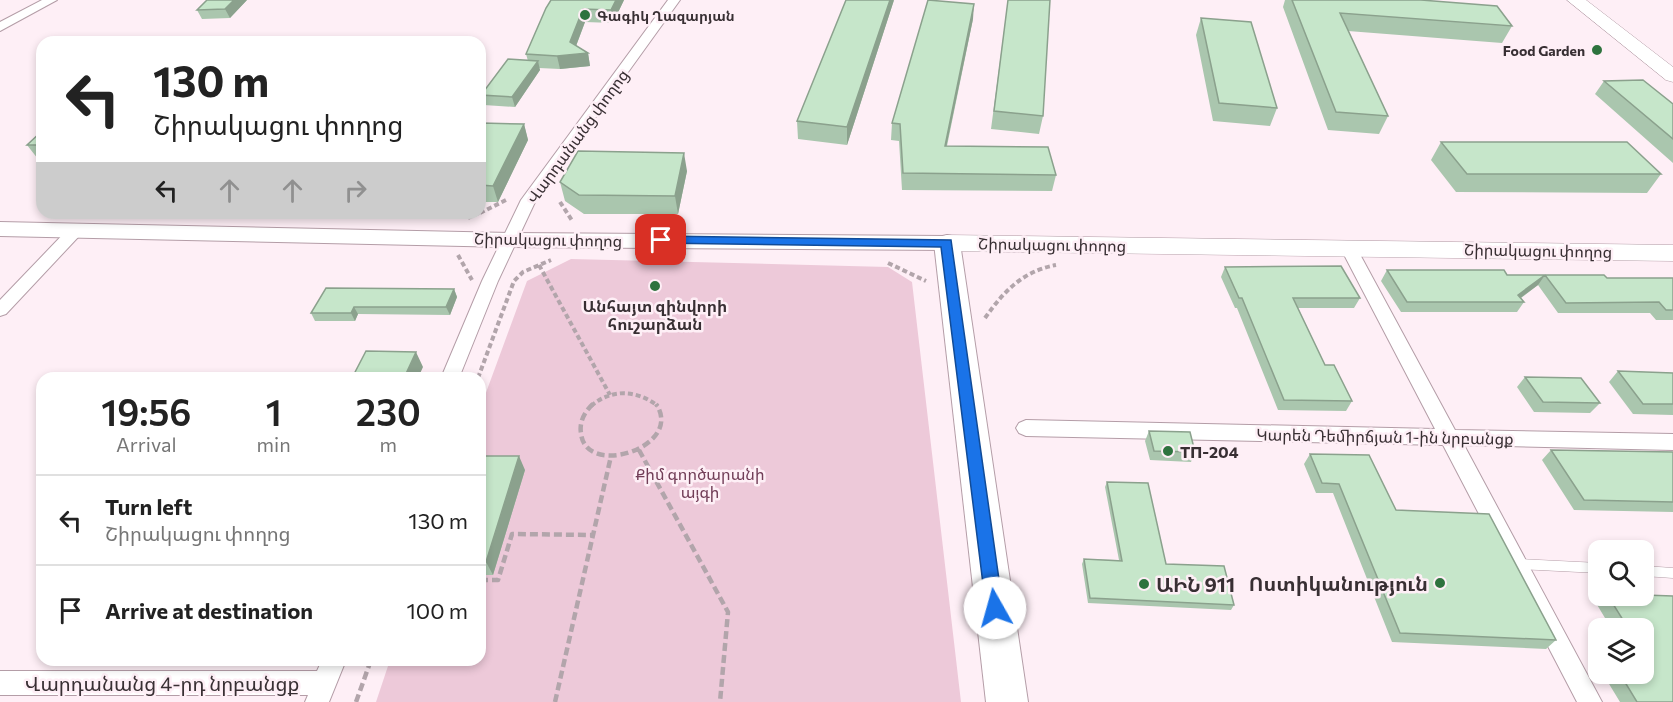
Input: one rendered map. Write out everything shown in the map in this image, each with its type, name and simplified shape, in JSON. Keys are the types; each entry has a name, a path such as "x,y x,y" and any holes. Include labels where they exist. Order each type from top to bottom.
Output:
{"main road":[{"path":"1575,0 1673,76"},
{"path":"947,243 1007,702"},
{"name":"Շիրակացու փողոց","path":"947,243 1673,253"}],"street":[{"path":"0,27 51,0"},
{"name":"Վարդանանց փողոց","path":"452,372 490,281 512,240 529,200 674,0"},
{"name":"Շիրակացու փողոց","path":"0,229 512,240 947,243"},
{"path":"0,310 76,230"},
{"path":"1348,247 1590,702"},
{"name":"Կարեն Դեմիրճյան 1-ին նրբանցք","path":"1026,428 1673,442"},
{"path":"321,692 332,666"},
{"name":"Վարդանանց 4-րդ նրբանցք","path":"0,682 321,692"}],"lane":[{"path":"1516,564 1588,567"},
{"path":"1654,572 1673,573"}],"path":[{"path":"486,210 508,199"},
{"path":"560,202 573,222"},
{"path":"453,248 472,281"},
{"path":"480,372 514,281 523,272 560,256"},
{"path":"539,265 610,395"},
{"path":"986,318 1004,291 1016,279 1036,269 1062,265"},
{"path":"623,392 648,396 657,403 662,413 662,423 650,443 639,450 626,455 611,456 598,454 588,448 581,440 579,430 581,419 587,409 610,395 623,392"},
{"path":"639,450 728,612 720,702"},
{"path":"555,702 611,456"},
{"path":"486,580 498,580 512,534 594,535"},
{"path":"356,702 369,666"}],"green space":[{"name":"Քիմ գործարանի այգի","path":"571,259 888,267 912,282 961,702 376,702 388,666 486,666 486,393 527,281"}],"building":[{"path":"207,0 234,0 225,9 197,10"},
{"path":"551,0 616,0 611,10 583,9 570,42 588,53 557,56 526,54"},
{"path":"846,0 890,0 847,127 797,121"},
{"path":"928,0 974,4 945,146 1048,147 1056,175 903,173 900,124 892,123"},
{"path":"1008,0 1050,0 1043,116 994,111"},
{"path":"1292,0 1421,0 1497,6 1512,26 1340,13 1388,116 1336,112"},
{"path":"1201,18 1251,22 1277,108 1219,103"},
{"path":"508,59 538,61 512,97 486,95 486,88"},
{"path":"1643,80 1673,104 1673,139 1604,81"},
{"path":"486,123 524,124 493,186 486,185"},
{"path":"36,137 36,145 27,145"},
{"path":"1441,142 1627,142 1661,174 1467,174"},
{"path":"578,151 684,153 675,196 579,195 560,182"},
{"path":"1341,266 1360,298 1293,298 1325,365 1334,365 1352,401 1284,400 1242,298 1239,298 1225,267"},
{"path":"1387,270 1504,270 1507,275 1545,275 1518,295 1524,302 1407,302"},
{"path":"1545,275 1673,278 1673,310 1666,310 1659,302 1566,303"},
{"path":"326,288 454,289 446,307 354,307 351,313 311,313"},
{"path":"366,351 416,352 407,372 355,372"},
{"path":"1618,371 1673,373 1673,404 1643,404"},
{"path":"1525,377 1581,378 1600,403 1543,402"},
{"path":"1149,431 1190,432 1195,452 1154,451"},
{"path":"1551,450 1673,452 1673,502 1584,500"},
{"name":"Ոստիկանություն","path":"1310,454 1369,455 1396,510 1489,514 1556,640 1400,633 1339,484 1322,483"},
{"path":"486,456 519,456 486,562"},
{"path":"1107,482 1148,483 1166,564 1224,566 1234,605 1090,598 1084,559 1122,561"},
{"path":"1654,595 1673,596 1673,702 1637,702 1626,684 1654,684 1654,618 1622,618 1614,606 1654,606"}],"place":[{"name":"Գագիկ Ղազարյան","path":"585,15"},
{"name":"Food Garden","path":"1597,50"},
{"name":"Անհայտ զինվորի հուշարձան","path":"655,286"},
{"name":"ТП-204","path":"1168,451"},
{"name":"Ոստիկանություն","path":"1440,583"},
{"name":"ԱԻՆ 911","path":"1144,584"}],"route":[{"path":"661,240 947,243 995,608"}]}
